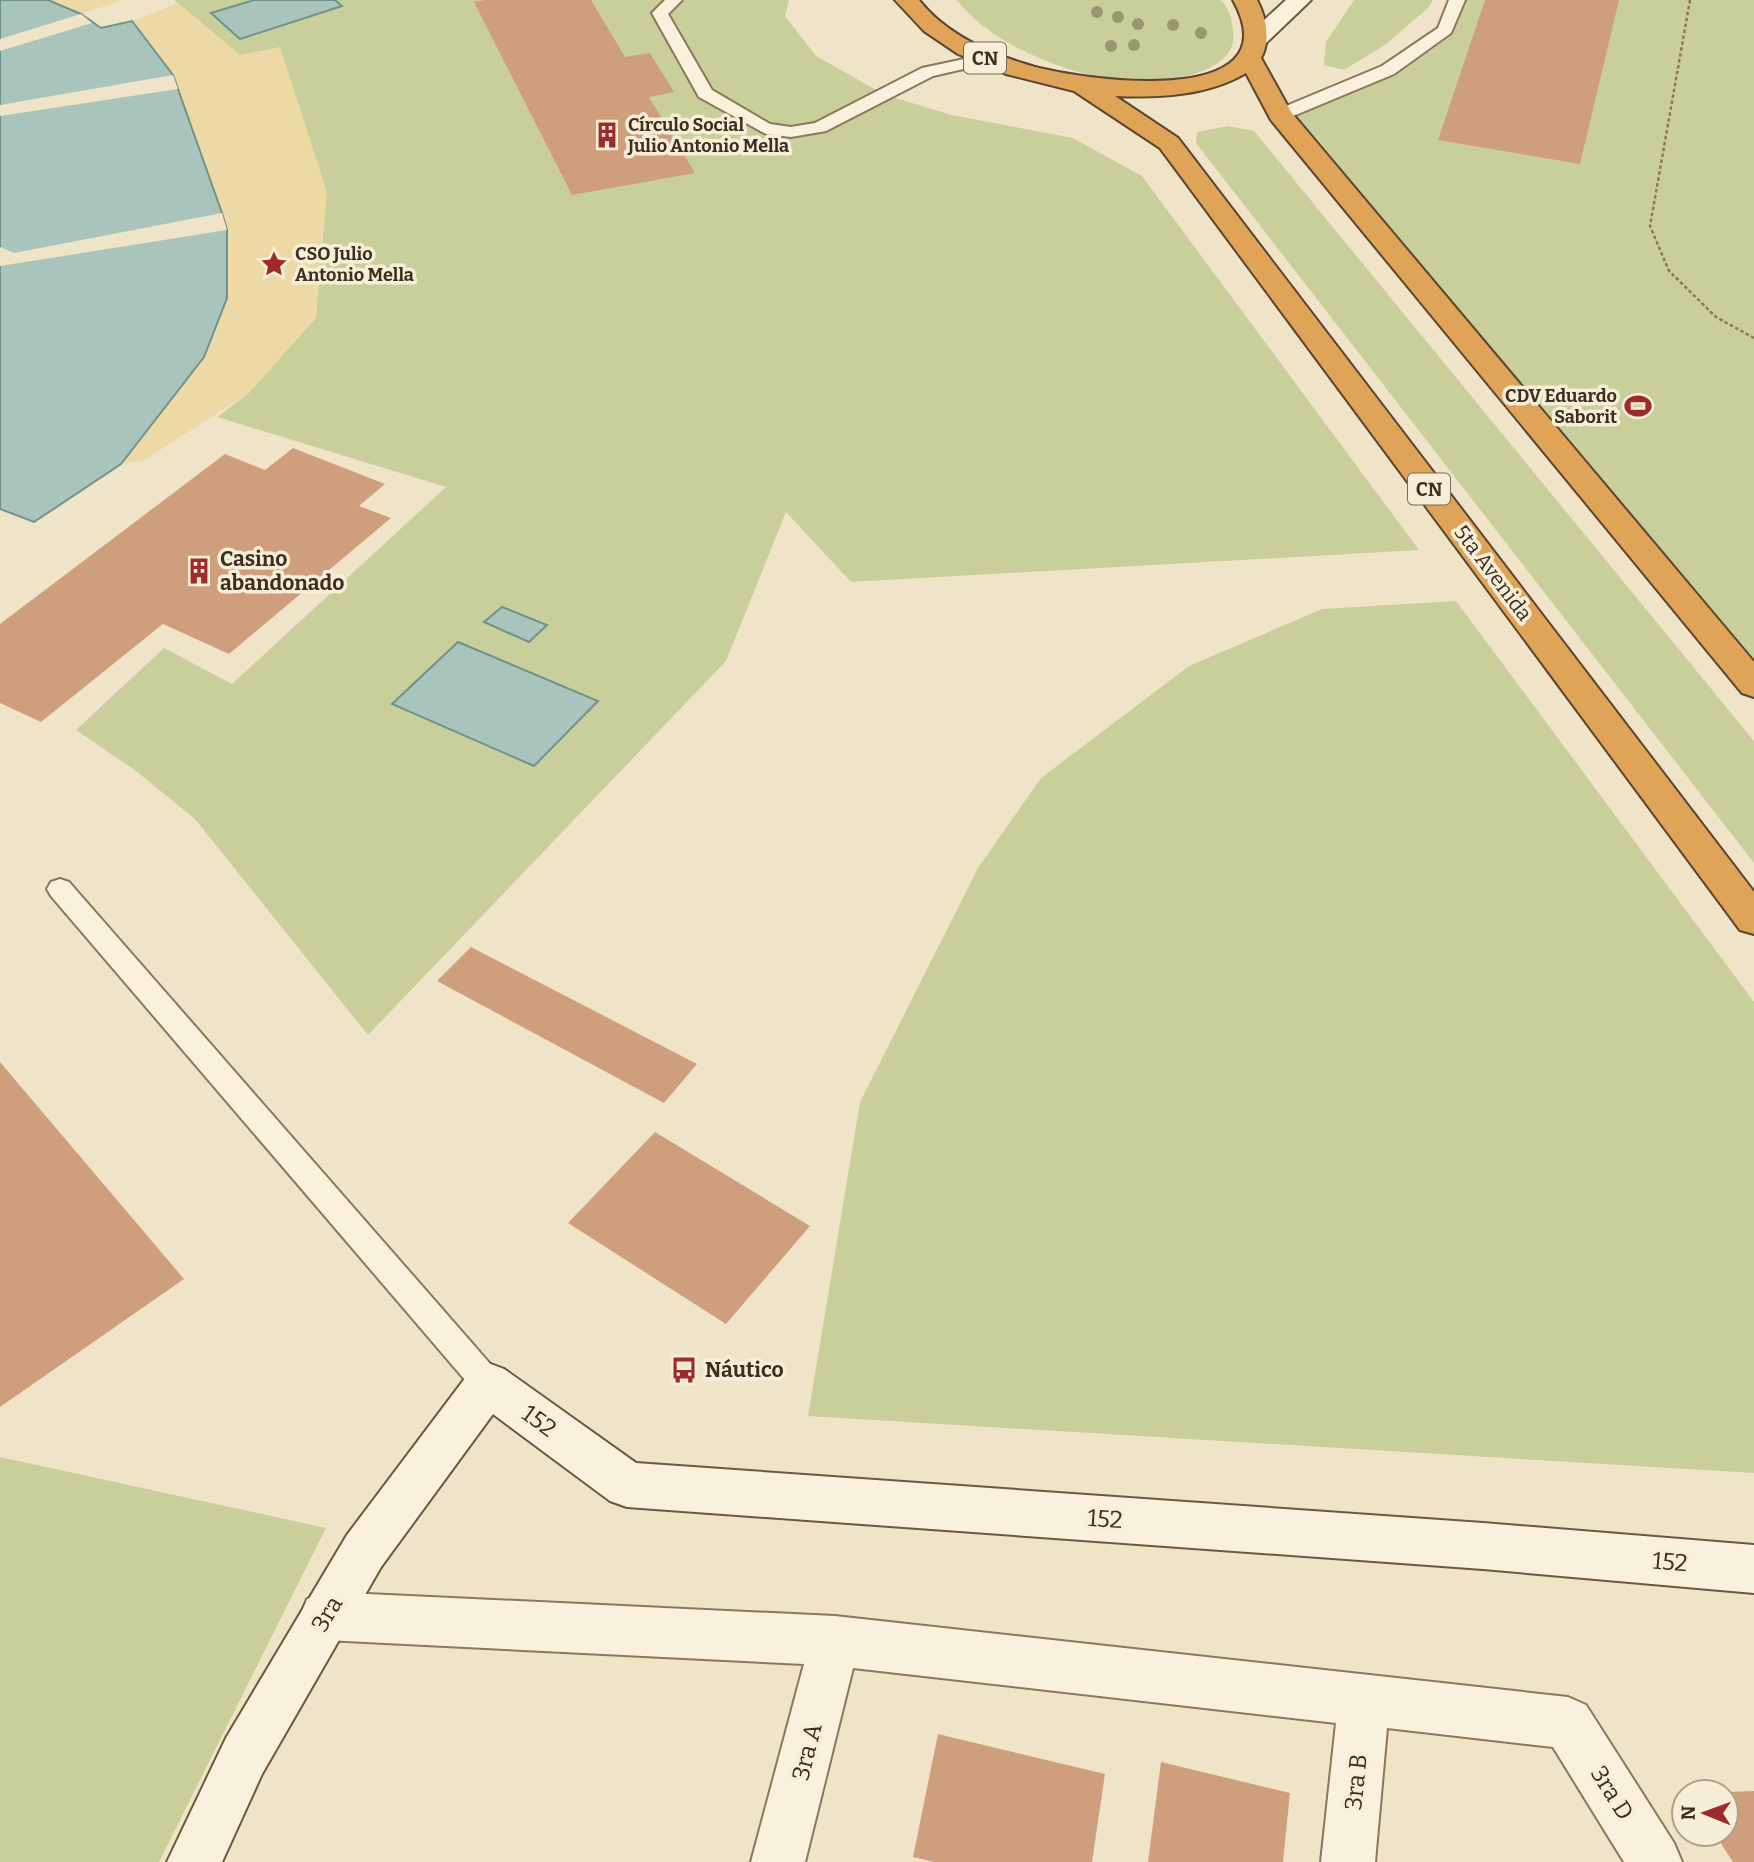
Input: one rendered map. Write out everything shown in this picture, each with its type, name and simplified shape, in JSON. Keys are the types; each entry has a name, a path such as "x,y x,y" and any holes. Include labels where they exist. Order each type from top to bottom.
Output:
{"highway":[{"name":"CN","path":"907,0 952,41 988,59 1031,73 1080,84 1125,89 1172,89 1206,83 1232,71 1253,49"},
{"path":"1245,0 1253,49 1280,115 1754,685"},
{"name":"5ta Avenida","path":"1080,84 1169,143 1754,920"}],"street":[{"path":"1253,49 1299,0"},
{"name":"152","path":"488,1384 627,1485 1455,1544 1754,1569"},
{"name":"3ra","path":"194,1862 244,1756 325,1616 365,1551 488,1384"},
{"path":"325,1616 835,1641 1364,1702"},
{"name":"3ra A","path":"778,1862 835,1641"},
{"name":"3ra D","path":"1364,1702 1568,1723 1655,1862"},
{"name":"3ra B","path":"1348,1862 1364,1702"}],"lane":[{"path":"674,0 660,13 705,93 765,129 791,132 820,127 928,72 988,59"},
{"path":"1280,115 1388,70 1445,30 1457,0"},
{"path":"60,889 488,1384"}],"path":[{"path":"1690,0 1650,226 1669,271 1716,317 1754,338"}],"green space":[{"path":"174,0 789,0 785,16 816,56 885,95 952,115 1073,138 1142,176 1419,550 851,582 786,512 726,661 368,1035 195,819 136,771 76,730 164,648 232,684 446,487 217,417 249,393 240,55"},
{"path":"957,0 1221,0 1231,20 1232,46 1223,59 1191,75 1150,81 1097,77 1052,63 1008,43 971,16"},
{"path":"1354,0 1433,0 1428,8 1385,45 1344,70 1324,65 1326,42"},
{"name":"CDV Eduardo Saborit","path":"1457,0 1754,0 1754,685 1280,115 1341,92 1445,30"},
{"path":"1228,126 1254,131 1754,741 1754,863 1196,143 1197,132"},
{"path":"1456,601 1754,1002 1754,1473 808,1416 860,1102 978,868 1041,778 1189,666 1322,609"},
{"path":"0,1457 326,1528 159,1862 0,1862"}],"sand":[{"path":"48,0 123,0 81,14"},
{"name":"CSO Julio Antonio Mella","path":"178,3 240,55 280,47 327,192 316,318 249,393 143,461 121,464 204,357 227,230 173,75 132,21"}],"water":[{"path":"0,0 48,0 81,14 101,28 132,21 173,75 227,230 227,298 204,357 121,464 34,522 0,509"},
{"path":"254,0 335,0 342,6 240,39 211,13"},
{"path":"502,607 547,625 529,642 484,622"},
{"path":"458,642 598,701 534,766 392,704"}],"pier":[{"path":"81,14 92,23 0,51 0,39"},
{"path":"173,75 178,89 0,116 0,105"},
{"path":"222,213 227,230 0,266 0,247 14,253"}],"building":[{"name":"Círculo Social Julio Antonio Mella","path":"591,0 625,57 650,53 674,92 649,97 695,173 572,195 474,2"},
{"path":"1485,0 1619,0 1580,164 1438,140"},
{"name":"Casino abandonado","path":"293,448 385,484 359,506 391,518 229,654 163,624 41,722 0,703 0,624 225,454 265,470"},
{"path":"471,947 697,1064 664,1103 437,981"},
{"path":"0,1062 184,1279 0,1407"},
{"path":"655,1132 810,1226 726,1324 568,1223"},
{"path":"938,1734 1105,1774 1092,1862 934,1862 913,1857"},
{"path":"1161,1762 1290,1793 1283,1862 1148,1862"},
{"path":"1754,1791 1754,1862 1733,1862 1724,1848 1740,1848 1740,1792"}],"place":[{"name":"Círculo Social Julio Antonio Mella","path":"607,135"},
{"name":"CSO Julio Antonio Mella","path":"274,264"},
{"name":"CDV Eduardo Saborit","path":"1638,406"},
{"name":"Casino abandonado","path":"199,571"},
{"name":"Náutico","path":"684,1370"}]}
